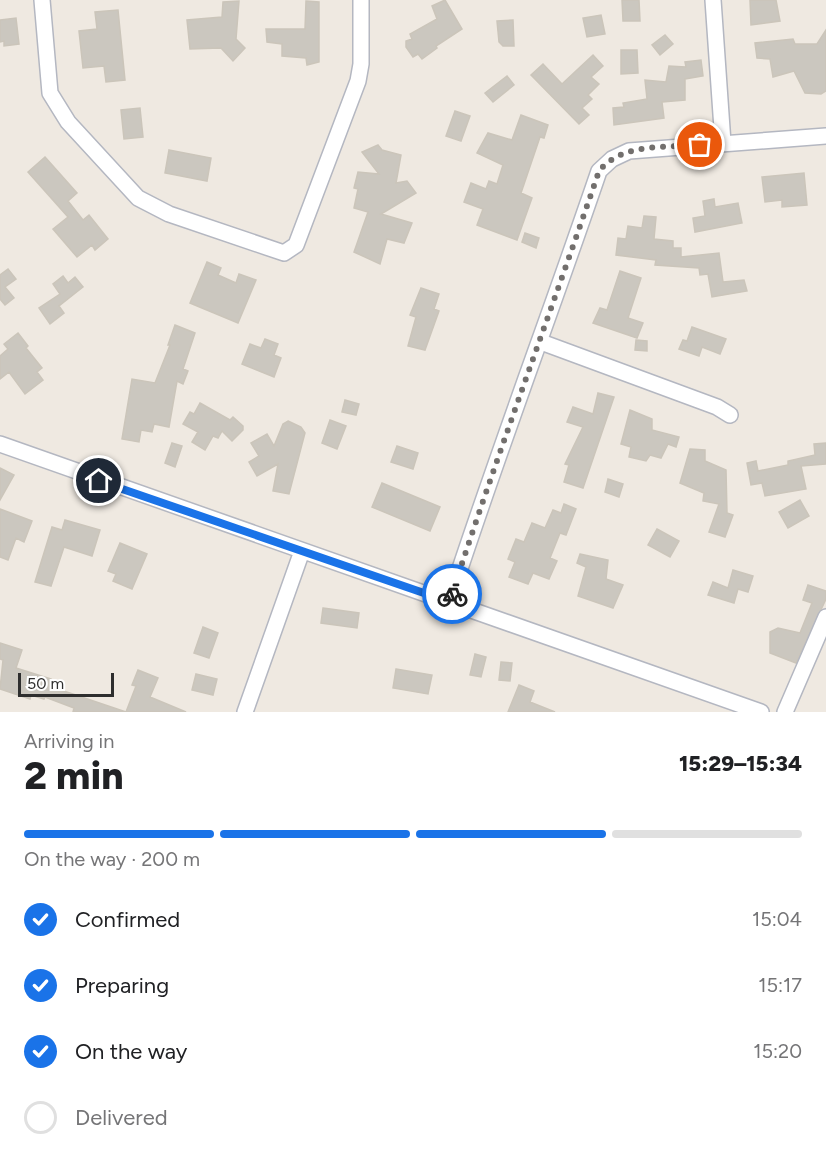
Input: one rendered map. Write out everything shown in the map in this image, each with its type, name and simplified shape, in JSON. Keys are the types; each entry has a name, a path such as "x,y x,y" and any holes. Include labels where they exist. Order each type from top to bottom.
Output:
{"street":[{"path":"42,0 50,93 54,102 68,122 138,198 169,214 284,253 296,245 358,81 361,64 361,0"},
{"path":"712,0 723,143"},
{"path":"450,602 488,484 541,342 599,171 629,151 826,136"},
{"path":"541,342 717,406 730,415"},
{"path":"0,444 761,712"},
{"path":"245,712 302,551"},
{"path":"786,712 826,618"}],"building":[{"path":"445,0 462,29 436,46 437,48 422,59 418,54 413,57 406,47 406,41 412,39 410,34 437,19 432,6"},
{"path":"622,0 639,0 640,21 623,21"},
{"path":"750,0 776,0 780,21 751,25"},
{"path":"239,1 236,39 245,48 233,61 221,48 190,49 187,20 222,17 223,2"},
{"path":"306,1 319,2 319,62 307,65 306,58 282,56 282,44 267,42 266,29 305,29"},
{"path":"118,10 125,80 106,82 104,66 83,68 79,31 97,29 95,12"},
{"path":"601,15 605,34 587,37 583,18"},
{"path":"16,18 19,44 4,46 4,41 0,42 0,20"},
{"path":"513,20 514,46 503,46 499,42 497,21"},
{"path":"826,30 826,91 821,94 805,93 794,71 773,77 770,59 757,58 755,43 793,39 795,44 817,44"},
{"path":"665,35 673,44 660,55 652,45"},
{"path":"621,50 637,50 638,73 621,74"},
{"path":"593,55 603,66 591,77 599,84 588,95 592,99 582,108 589,115 579,124 531,75 543,64 562,84"},
{"path":"701,60 703,76 685,79 685,100 662,102 664,118 614,125 613,108 624,107 623,103 647,99 645,80 666,82 669,66 686,67 685,62"},
{"path":"507,76 514,85 493,102 485,93"},
{"path":"140,108 143,137 124,139 121,110"},
{"path":"455,111 470,116 461,141 446,136"},
{"path":"521,115 548,125 544,138 540,137 521,193 532,198 517,240 477,225 483,209 464,202 471,183 486,189 489,181 497,184 503,165 477,153 488,133 512,140"},
{"path":"378,145 382,150 401,155 396,183 407,181 416,193 381,214 412,223 404,243 387,239 380,264 354,252 368,212 354,208 358,189 354,188 358,172 379,174 362,152"},
{"path":"169,150 211,158 207,181 165,173"},
{"path":"45,157 77,193 68,201 83,220 89,215 108,239 95,250 92,245 77,257 53,229 68,217 28,172"},
{"path":"804,173 807,205 782,207 782,200 765,202 762,177"},
{"path":"714,199 715,207 738,203 742,223 695,232 693,218 705,216 703,201"},
{"path":"644,216 656,217 654,239 673,241 673,248 681,248 681,257 719,253 723,282 744,280 747,291 712,297 708,274 700,275 699,268 655,265 656,260 616,255 618,238 626,239 628,226 642,228"},
{"path":"525,233 539,238 536,248 522,242"},
{"path":"207,262 221,268 218,275 236,283 239,274 256,280 238,323 190,303"},
{"path":"8,269 16,279 5,287 14,298 5,305 0,299 0,275"},
{"path":"620,271 641,278 628,318 643,323 637,338 593,323 600,308 607,310"},
{"path":"63,276 68,283 75,277 83,287 59,306 64,313 50,324 39,308 60,294 53,284"},
{"path":"421,288 439,294 434,309 439,311 425,350 408,346 416,317 410,315"},
{"path":"175,325 195,333 183,369 188,371 183,384 177,381 169,427 154,424 152,432 141,430 139,442 122,439 132,379 155,383"},
{"path":"692,327 726,339 720,354 702,347 699,356 679,349 683,340 687,341"},
{"path":"18,333 28,346 26,348 42,368 37,372 43,380 25,394 9,372 0,379 0,356 8,349 4,344"},
{"path":"265,339 278,344 274,355 281,358 274,377 242,364 250,344 261,348"},
{"path":"636,340 647,341 647,351 635,350"},
{"path":"598,393 614,397 583,488 564,482 569,465 565,464 583,427 567,422 573,407 593,414"},
{"path":"345,400 359,404 356,415 342,412"},
{"path":"200,403 230,420 233,417 243,426 243,430 232,441 222,431 218,438 213,436 205,450 192,442 198,432 183,424 190,412 194,414"},
{"path":"630,410 652,419 652,430 679,437 676,447 668,444 661,458 650,455 646,461 629,457 631,447 621,444"},
{"path":"330,420 346,426 337,449 322,443"},
{"path":"288,421 301,427 305,433 289,494 273,491 278,464 257,476 249,462 259,456 251,443 267,434 274,446 283,424"},
{"path":"172,443 182,446 175,467 165,463"},
{"path":"826,443 826,464 801,466 806,489 765,496 762,483 751,485 747,463 756,461 758,471 788,465 788,461 815,455 814,444"},
{"path":"397,446 418,453 413,469 391,462"},
{"path":"690,449 705,450 705,461 726,470 727,513 733,515 725,537 709,532 719,504 703,501 704,493 680,483"},
{"path":"0,468 14,475 0,500"},
{"path":"608,479 623,484 619,497 605,492"},
{"path":"382,483 440,507 430,531 372,507"},
{"path":"800,500 809,516 788,528 779,512"},
{"path":"564,504 576,509 566,535 560,533 550,558 557,561 549,579 533,573 528,584 509,577 515,562 508,559 516,539 524,542 532,523 545,528 553,510 561,513"},
{"path":"0,509 32,521 24,542 16,538 8,560 0,557"},
{"path":"65,520 100,530 92,556 64,547 51,586 35,582 52,527 62,530"},
{"path":"657,529 679,541 670,557 648,545"},
{"path":"120,543 147,554 132,589 113,581 116,574 108,571"},
{"path":"580,554 608,560 606,579 623,585 613,608 578,596 586,567 577,563"},
{"path":"733,570 753,576 748,592 738,589 734,603 708,595 713,582 728,588"},
{"path":"808,585 826,591 826,599 796,663 770,653 770,632 778,628 800,633 812,603 803,600"},
{"path":"323,608 359,613 357,628 321,623"},
{"path":"203,627 218,633 209,658 194,653"},
{"path":"0,643 22,650 16,668 51,679 49,686 126,712 73,712 74,708 45,697 44,699 31,695 30,699 0,689 3,660 0,659"},
{"path":"475,654 486,657 481,677 470,675"},
{"path":"501,662 512,663 510,681 499,680"},
{"path":"396,669 432,675 428,694 393,688"},
{"path":"138,670 158,678 150,697 186,712 126,712 136,686 132,685"},
{"path":"196,674 217,679 213,695 192,690"},
{"path":"519,685 534,691 530,702 555,712 508,712"}],"way so far":[{"path":"452,594 488,484 531,370 599,171 612,159 629,151 700,145"}],"route":[{"path":"99,481 450,602 452,594"}]}
